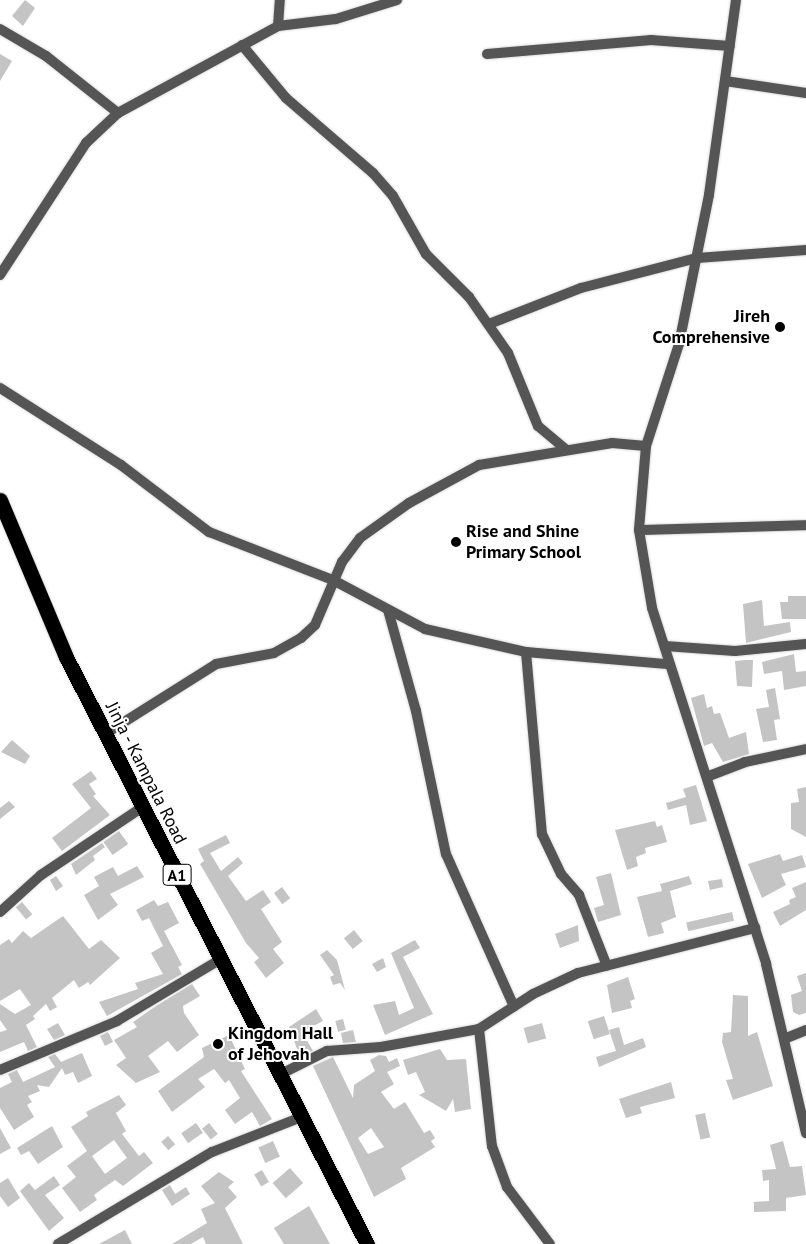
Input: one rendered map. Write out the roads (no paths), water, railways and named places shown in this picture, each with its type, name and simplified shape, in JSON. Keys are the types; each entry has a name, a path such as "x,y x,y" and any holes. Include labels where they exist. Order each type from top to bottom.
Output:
{"highway":[{"name":"Jinja - Kampala Road","path":"0,500 66,657 366,1244"}],"street":[{"path":"278,26 280,0"},
{"path":"0,275 86,143 118,113 176,85 242,45 278,26 336,20 397,0"},
{"path":"736,0 697,258 679,344 646,446 639,530 645,580 664,646 667,664 709,776 755,928 806,1133"},
{"path":"0,28 46,56 118,113"},
{"path":"487,54 651,40 730,46"},
{"path":"242,45 286,98 373,173 426,254 489,324 508,354 538,426 565,449"},
{"path":"725,81 806,93"},
{"path":"489,324 581,288 697,258 806,250"},
{"path":"0,388 121,465 209,532 333,580 388,610 453,637 526,652 667,664"},
{"path":"105,734 216,664 268,655 301,638 315,625 333,580 351,547 409,503 479,465 565,449 612,443 646,446"},
{"path":"639,530 806,525"},
{"path":"388,610 416,711 446,854 514,1007"},
{"path":"664,646 735,651 806,644"},
{"path":"526,652 542,834 561,874 579,895 607,966"},
{"path":"709,776 745,762 806,749"},
{"path":"0,912 41,875 142,808"},
{"path":"279,1075 327,1051 381,1047 480,1029 555,982 607,966 755,928"},
{"path":"0,1070 118,1021 221,959"},
{"path":"480,1029 492,1146 507,1186 550,1244"},
{"path":"784,1039 806,1030"},
{"path":"58,1244 212,1152 302,1117"}],"place":[{"name":"Jireh Comprehensive","path":"780,327"},
{"name":"Rise and Shine Primary School","path":"456,542"},
{"name":"Kingdom Hall of Jehovah","path":"218,1044"}]}
